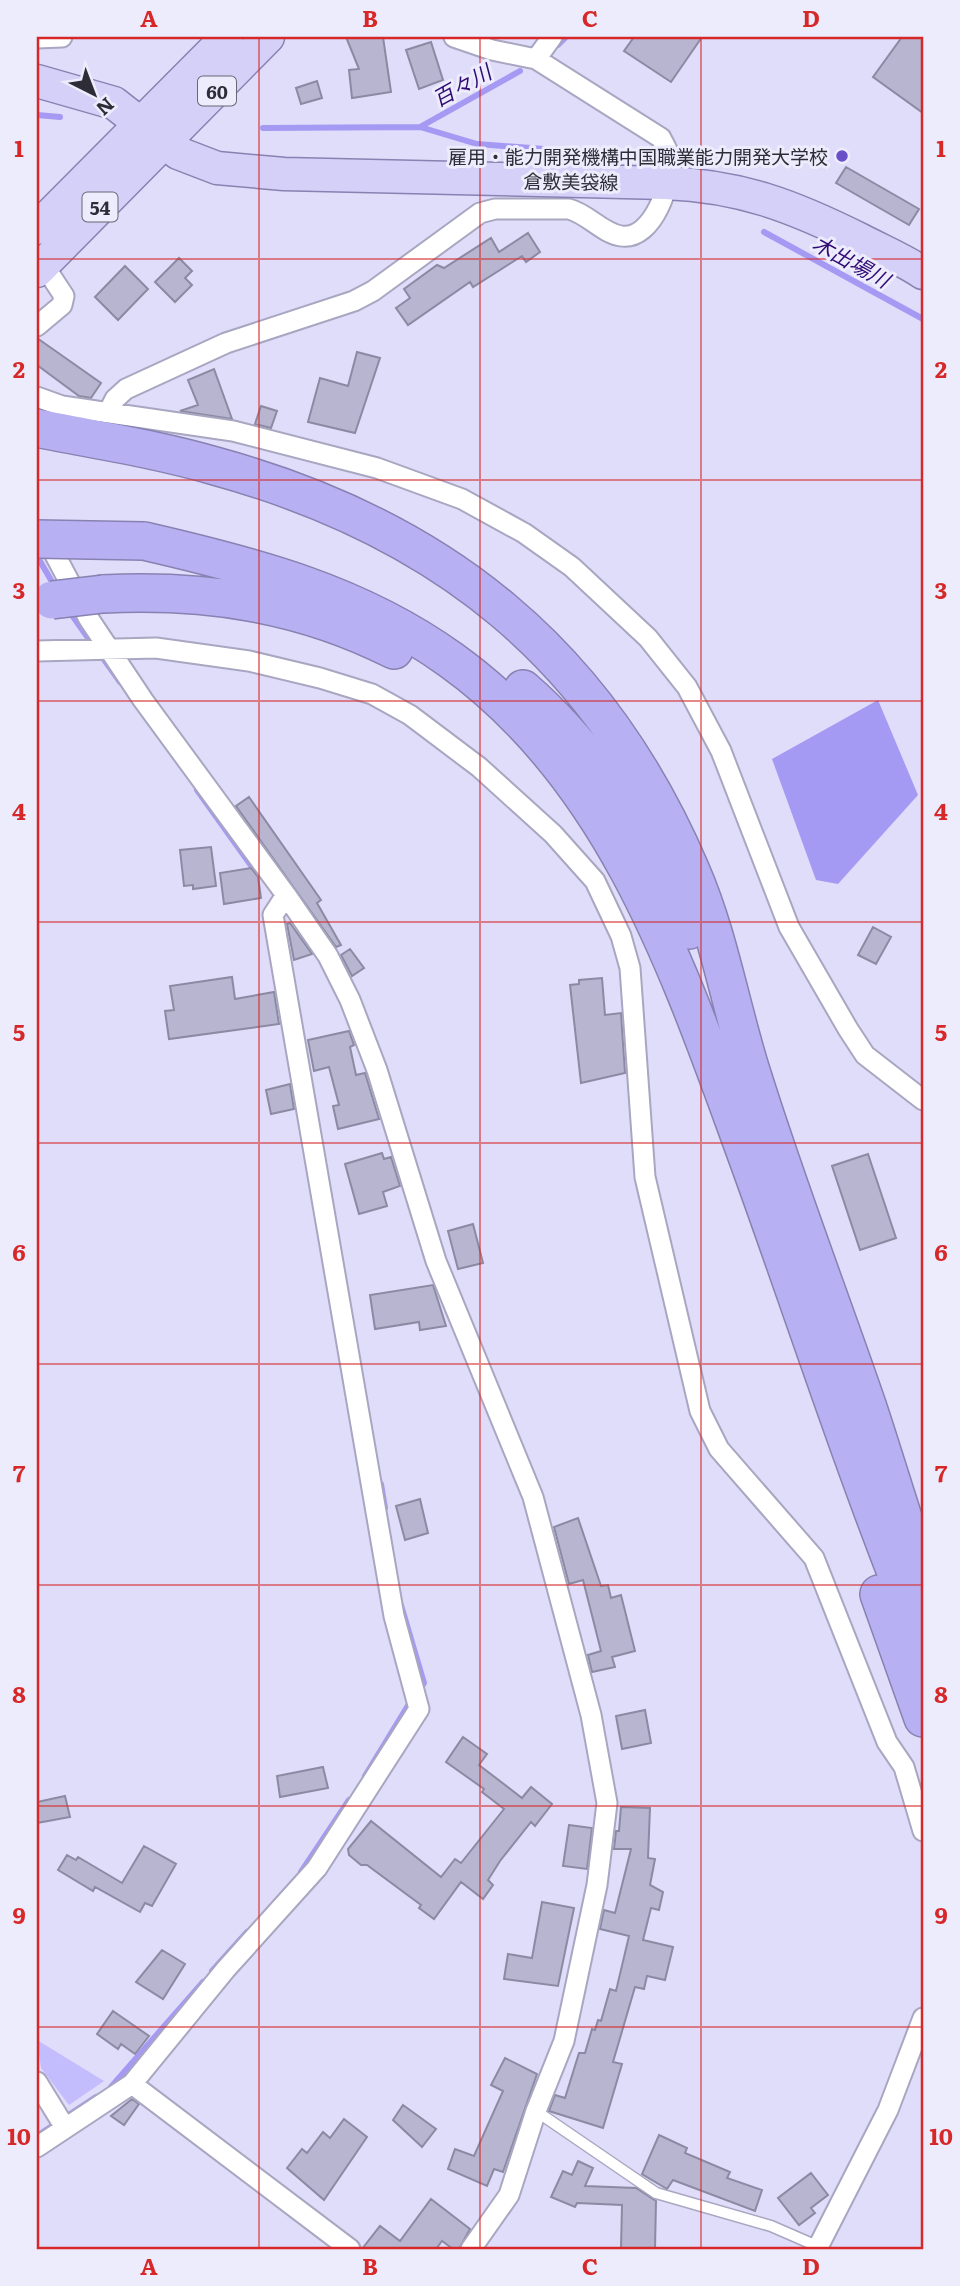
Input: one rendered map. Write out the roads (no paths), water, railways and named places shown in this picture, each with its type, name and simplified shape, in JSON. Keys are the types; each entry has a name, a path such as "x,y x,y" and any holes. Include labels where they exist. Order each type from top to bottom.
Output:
{"highway":[{"path":"37,428 211,464 324,502 426,553 510,615 552,654 618,735 672,828 693,875 708,919 750,1069 923,1640"},
{"path":"37,539 221,545 271,554 356,582 430,620 499,668 560,726 618,798 664,877 750,1069"},
{"path":"144,541 266,571 346,600 382,617 452,660 514,713 608,831 631,869 670,953 785,1260 923,1578"},
{"path":"45,601 160,591 204,593 290,609 372,639 443,678 511,725 558,765"},
{"path":"853,1414 923,1519"},
{"path":"853,1414 873,1576 923,1718"}],"main road":[{"name":"60","path":"153,134 227,37"},
{"name":"60","path":"153,134 268,37"},
{"name":"倉敷美袋線","path":"37,81 114,103 153,134 202,164 247,172 665,183 725,188 775,200 823,221 923,273"},
{"name":"54","path":"37,228 153,134"},
{"name":"54","path":"40,268 153,134"}],"street":[{"path":"37,38 62,37"},
{"path":"108,413 115,400 126,389 215,348 354,301 373,292 480,213 495,209 569,209 591,218 610,232 632,236 652,223 670,158 661,138 645,125 536,59 492,50 454,37"},
{"path":"536,59 552,37"},
{"path":"37,326 62,305 64,296 40,268"},
{"path":"37,397 62,406 233,431 377,468 462,499 524,533 572,567 648,638 687,687 721,751 789,927 865,1055 923,1100"},
{"path":"37,522 89,619 100,648 286,895 328,956 350,1000 377,1070 436,1261 533,1497 591,1716 607,1803 597,1885 564,2041 536,2111 509,2195 471,2249"},
{"path":"37,652 156,648 249,662 320,678 372,694 410,715 478,767 553,834 595,881 621,936 630,968 645,1177 700,1411 719,1449 814,1558 887,1742 904,1767 923,1832"},
{"path":"37,2147 61,2122 132,2084 226,1969 317,1868 419,1709 394,1616 364,1454 273,915 286,895"},
{"path":"817,2248 888,2110 923,2018"},
{"path":"37,2082 61,2122"},
{"path":"132,2084 350,2249"}],"lane":[{"path":"536,2111 656,2193 772,2226 817,2248"}],"waterway":[{"name":"百々川","path":"558,45 566,37"},
{"name":"百々川","path":"420,127 520,71"},
{"path":"37,115 60,117"},
{"name":"木出場川","path":"263,128 420,127 477,144 623,155"},
{"name":"木出場川","path":"764,232 923,319"},
{"path":"37,556 55,587"},
{"path":"69,611 93,645"},
{"path":"100,654 120,682"},
{"path":"197,790 255,871"},
{"path":"381,1484 385,1508"},
{"path":"401,1605 424,1683 419,1690"},
{"path":"365,1776 412,1699"},
{"path":"301,1872 349,1800"},
{"path":"212,1971 247,1932"},
{"path":"111,2087 203,1982"},
{"path":"37,2136 96,2097"}],"place":[{"name":"雇用・能力開発機構中国職業能力開発大学校","path":"842,156"}]}
